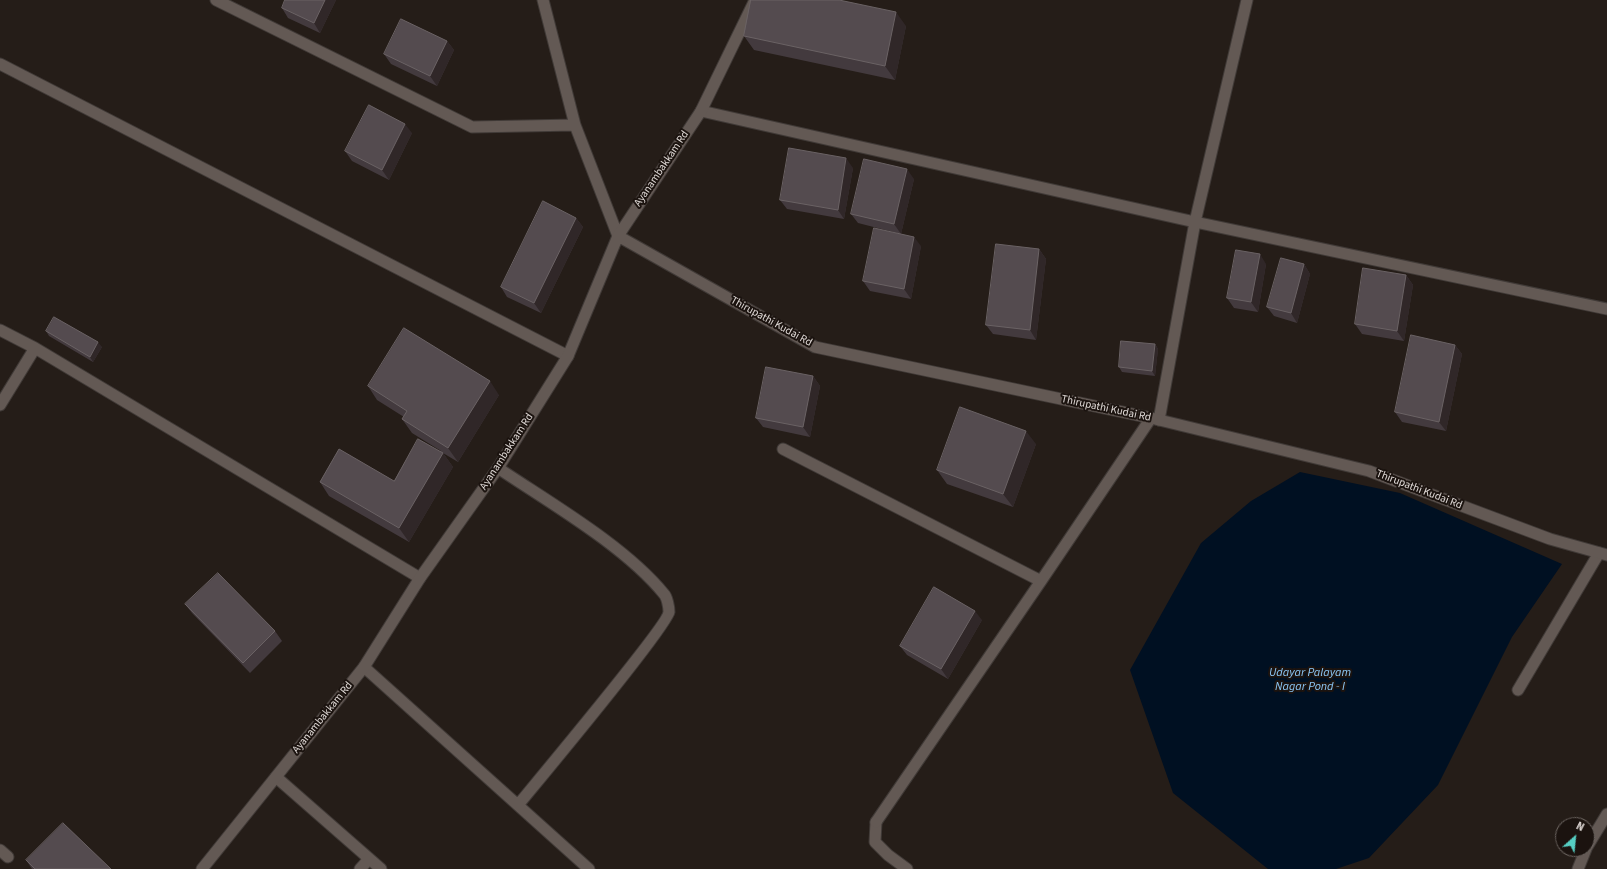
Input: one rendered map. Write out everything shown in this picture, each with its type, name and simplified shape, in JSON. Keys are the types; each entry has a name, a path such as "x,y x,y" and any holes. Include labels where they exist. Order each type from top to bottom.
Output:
{"street":[{"path":"216,0 472,127 575,125"},
{"path":"543,0 575,125 618,236"},
{"name":"Ayanambakkam Rd","path":"202,869 364,667 420,578 498,468 568,356 618,236 701,111 755,0"},
{"path":"907,869 888,855 875,842 876,822 1040,581 1155,419 1195,222 1247,0"},
{"path":"0,64 568,356"},
{"path":"701,111 1195,222 1607,309"},
{"name":"Thirupathi Kudai Rd","path":"618,236 815,347 1155,419 1369,471 1550,539 1603,554"},
{"path":"0,330 35,348 420,578"},
{"path":"0,405 35,348"},
{"path":"783,449 1040,581"},
{"path":"498,468 628,558 665,596 669,612 663,624 638,656 518,805"},
{"path":"1518,690 1603,554"},
{"path":"364,667 589,869"},
{"path":"276,777 381,869"},
{"path":"1595,834 1607,814"},
{"path":"1578,869 1583,857"},
{"path":"360,869 369,859"}],"water":[{"name":"Udayar Palayam Nagar Pond - I","path":"1300,472 1400,493 1562,564 1512,637 1438,785 1369,858 1336,869 1268,869 1173,793 1130,670 1201,543 1251,501"}],"building":[{"path":"285,0 325,0 314,23 282,8"},
{"path":"751,0 839,0 896,12 885,66 744,36"},
{"path":"401,19 447,41 430,76 384,54"},
{"path":"369,105 405,124 382,170 345,151"},
{"path":"789,148 846,158 838,210 780,200"},
{"path":"864,159 907,169 894,224 851,214"},
{"path":"543,201 576,218 534,303 501,287"},
{"path":"874,228 914,237 904,289 863,281"},
{"path":"996,244 1039,249 1030,330 986,325"},
{"path":"1236,250 1260,254 1251,302 1227,298"},
{"path":"1281,258 1304,264 1291,313 1267,307"},
{"path":"1363,268 1406,275 1397,331 1355,324"},
{"path":"54,317 98,342 90,357 46,331"},
{"path":"404,328 490,381 448,448 402,419 407,411 368,386"},
{"path":"1411,335 1455,345 1439,422 1395,412"},
{"path":"1121,341 1155,344 1152,371 1119,367"},
{"path":"766,367 813,376 803,427 756,418"},
{"path":"960,407 1026,431 1003,494 937,470"},
{"path":"418,439 443,453 399,528 320,482 339,449 394,481"},
{"path":"218,573 275,631 243,663 185,604"},
{"path":"934,587 975,611 941,669 900,646"},
{"path":"63,823 111,869 35,869 26,860"}]}
